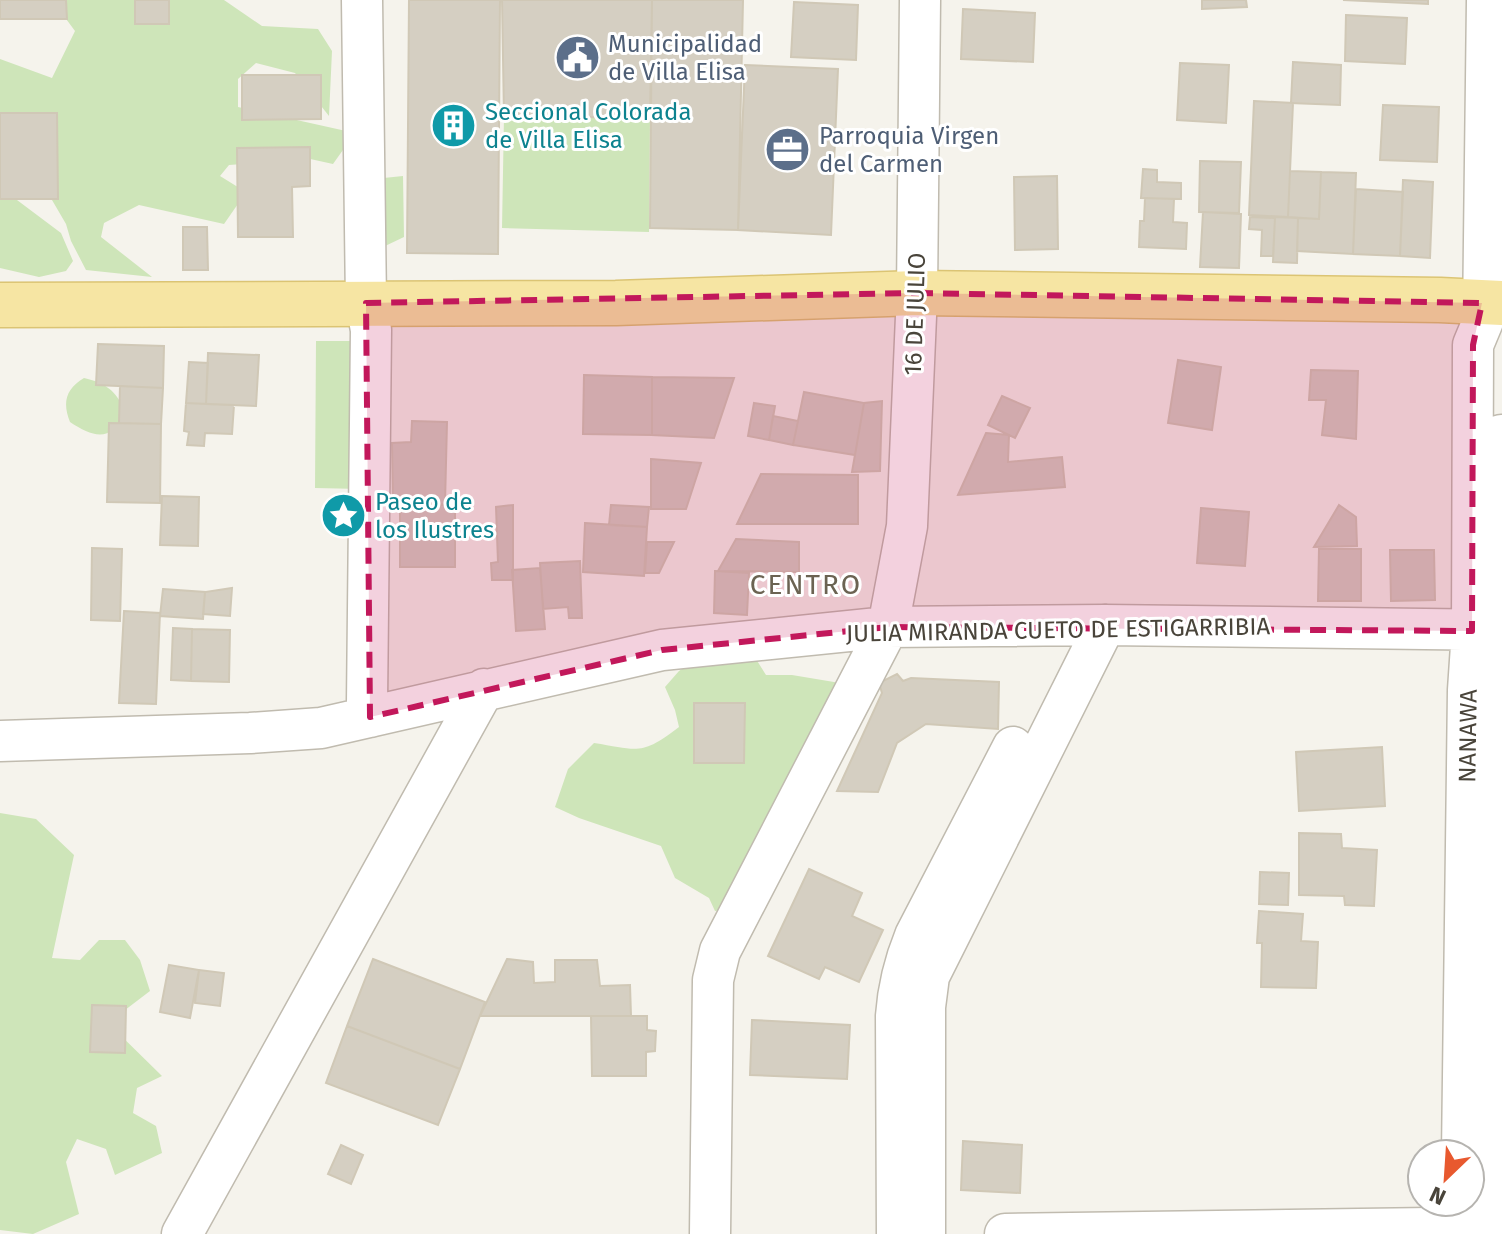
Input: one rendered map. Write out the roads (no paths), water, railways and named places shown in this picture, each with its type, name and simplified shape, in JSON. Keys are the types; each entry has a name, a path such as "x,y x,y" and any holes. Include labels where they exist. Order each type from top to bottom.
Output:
{"main road":[{"path":"0,305 616,303 917,293 1440,300 1489,309"}],"street":[{"path":"362,0 366,303 371,330 367,688 370,717"},
{"name":"16 DE JULIO","path":"710,1234 713,980 720,951 888,627 907,526 917,293 920,0"},
{"name":"NANAWA","path":"1479,1221 1496,680 1492,631 1500,347 1489,309 1487,0"},
{"path":"897,1234 896,1016 905,960 915,936 1090,626"},
{"path":"925,1234 925,1007 929,976 1090,626"},
{"name":"JULIA MIRANDA CUETO DE ESTIGARRIBIA","path":"0,741 321,728 662,650 888,627 1492,631"},
{"name":"NANAWA","path":"1462,1138 1468,690 1492,631"},
{"path":"182,1234 484,689"},
{"path":"1005,1234 1479,1221"}],"place":[{"name":"Municipalidad de Villa Elisa","path":"577,58"},
{"name":"Seccional Colorada de Villa Elisa","path":"454,126"},
{"name":"Parroquia Virgen del Carmen","path":"788,150"},
{"name":"Paseo de los Ilustres","path":"344,516"}],"district":[{"name":"CENTRO","path":"806,584"}]}
